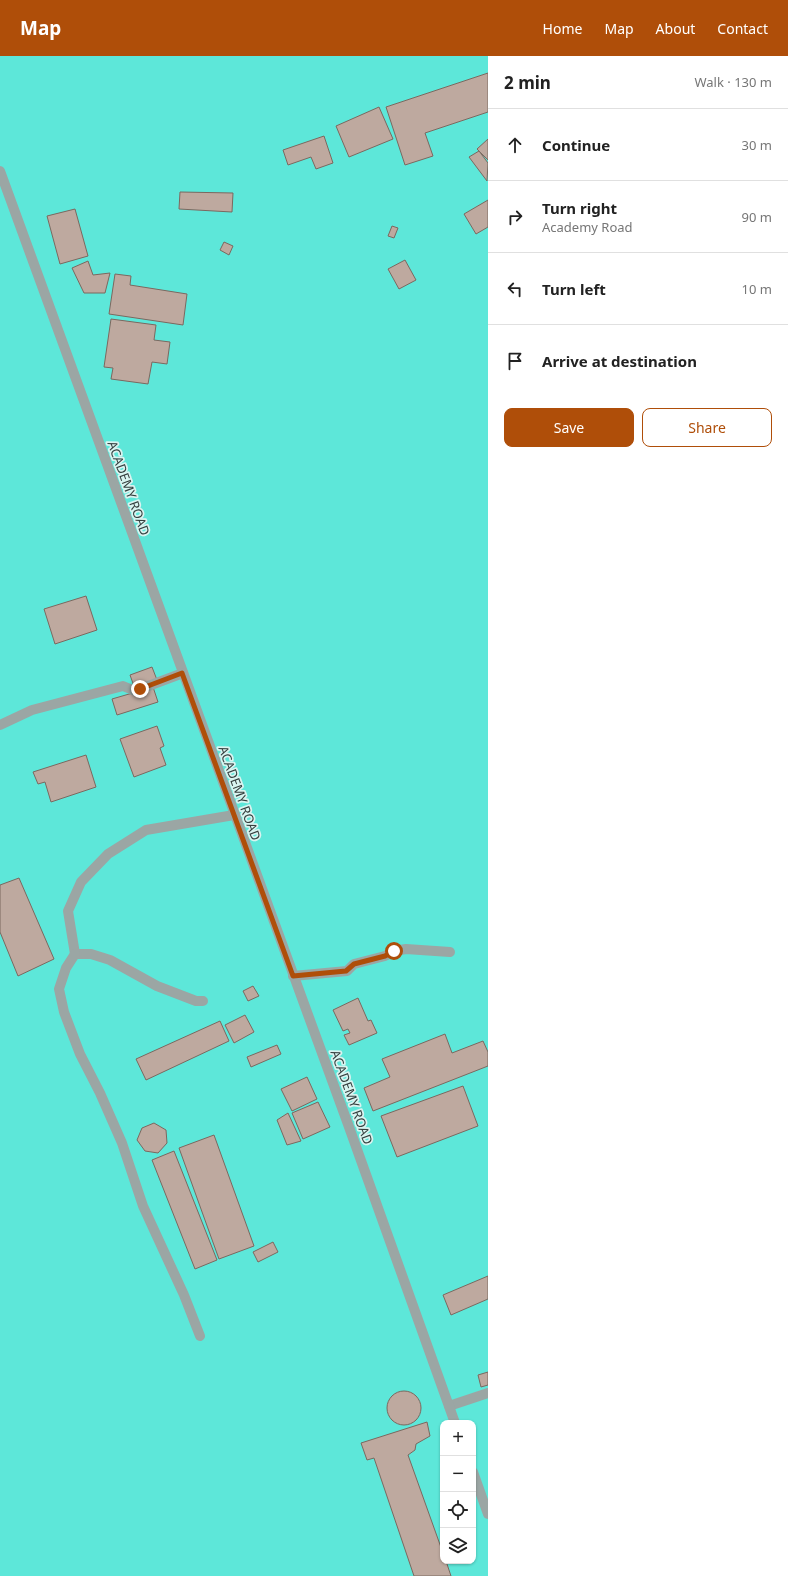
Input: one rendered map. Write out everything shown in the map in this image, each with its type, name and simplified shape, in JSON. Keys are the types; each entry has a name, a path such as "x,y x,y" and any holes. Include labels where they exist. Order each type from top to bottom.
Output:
{"street":[{"name":"ACADEMY ROAD","path":"0,171 454,1420"},
{"path":"0,725 32,710 123,686 135,691 182,673"},
{"path":"200,1336 184,1295 143,1206 122,1143 100,1093 80,1054 64,1012 59,989 66,968 75,954 68,911 81,882 108,854 146,830 234,815"},
{"path":"293,976 346,971 354,964 385,956 394,951 406,949 450,952"},
{"path":"75,954 91,954 110,960 157,986 196,1001 203,1002"},
{"path":"449,1406 488,1393"},
{"path":"476,1480 488,1514"}],"shaded area":[{"path":"0,56 488,56 488,1576 0,1576"}],"building":[{"path":"488,73 488,112 425,133 433,156 405,165 386,107"},
{"path":"379,107 393,139 349,157 336,126"},
{"path":"324,136 333,163 316,169 311,157 288,165 283,150"},
{"path":"488,139 488,160 477,149"},
{"path":"479,151 488,163 487,181 469,157"},
{"path":"180,192 233,193 232,212 179,209"},
{"path":"488,200 488,227 476,234 464,214"},
{"path":"75,209 88,256 60,264 47,216"},
{"path":"392,226 398,228 394,238 388,236"},
{"path":"224,242 233,246 229,255 220,250"},
{"path":"405,260 416,280 399,289 388,269"},
{"path":"88,261 93,275 110,273 105,293 84,293 72,268"},
{"path":"115,274 131,276 130,285 187,294 183,325 109,314"},
{"path":"111,319 156,325 154,340 170,342 167,364 152,362 148,384 111,379 113,368 104,367"},
{"path":"86,596 97,630 55,644 44,609"},
{"path":"152,667 157,680 135,689 130,675"},
{"path":"153,687 158,702 117,715 112,699"},
{"path":"157,726 164,746 160,748 166,765 134,777 120,739"},
{"path":"86,755 96,787 51,802 45,782 38,784 33,772"},
{"path":"19,878 54,959 18,976 0,932 0,885"},
{"path":"253,986 259,996 248,1001 243,991"},
{"path":"358,998 368,1021 371,1020 377,1033 349,1045 344,1035 350,1033 348,1029 343,1031 333,1010"},
{"path":"245,1015 254,1032 234,1043 225,1025"},
{"path":"220,1021 229,1041 146,1080 136,1059"},
{"path":"445,1034 452,1053 483,1041 488,1052 488,1066 373,1111 364,1088 390,1077 382,1059"},
{"path":"277,1045 281,1054 251,1067 247,1057"},
{"path":"307,1077 317,1099 292,1111 281,1089"},
{"path":"463,1086 478,1126 397,1157 381,1116"},
{"path":"318,1102 330,1127 303,1139 292,1113"},
{"path":"288,1113 301,1141 287,1145 277,1120"},
{"path":"154,1123 166,1130 167,1143 158,1153 145,1151 137,1140 142,1128"},
{"path":"214,1135 254,1246 219,1259 179,1148"},
{"path":"174,1151 217,1260 195,1269 152,1160"},
{"path":"273,1242 278,1252 258,1262 253,1252"},
{"path":"488,1276 488,1299 451,1315 443,1295"},
{"path":"488,1372 488,1385 481,1387 478,1375"},
{"path":"401,1391 407,1391 411,1392 418,1398 421,1408 420,1415 414,1422 407,1425 401,1425 397,1424 390,1418 387,1411 387,1405 388,1401 394,1394"},
{"path":"427,1422 430,1436 416,1444 415,1450 408,1455 440,1545 440,1564 447,1564 451,1576 414,1576 374,1458 367,1460 361,1443"}],"route":[{"path":"140,689 182,673 293,976 311,973 346,971 354,964 385,956 394,951"}]}
